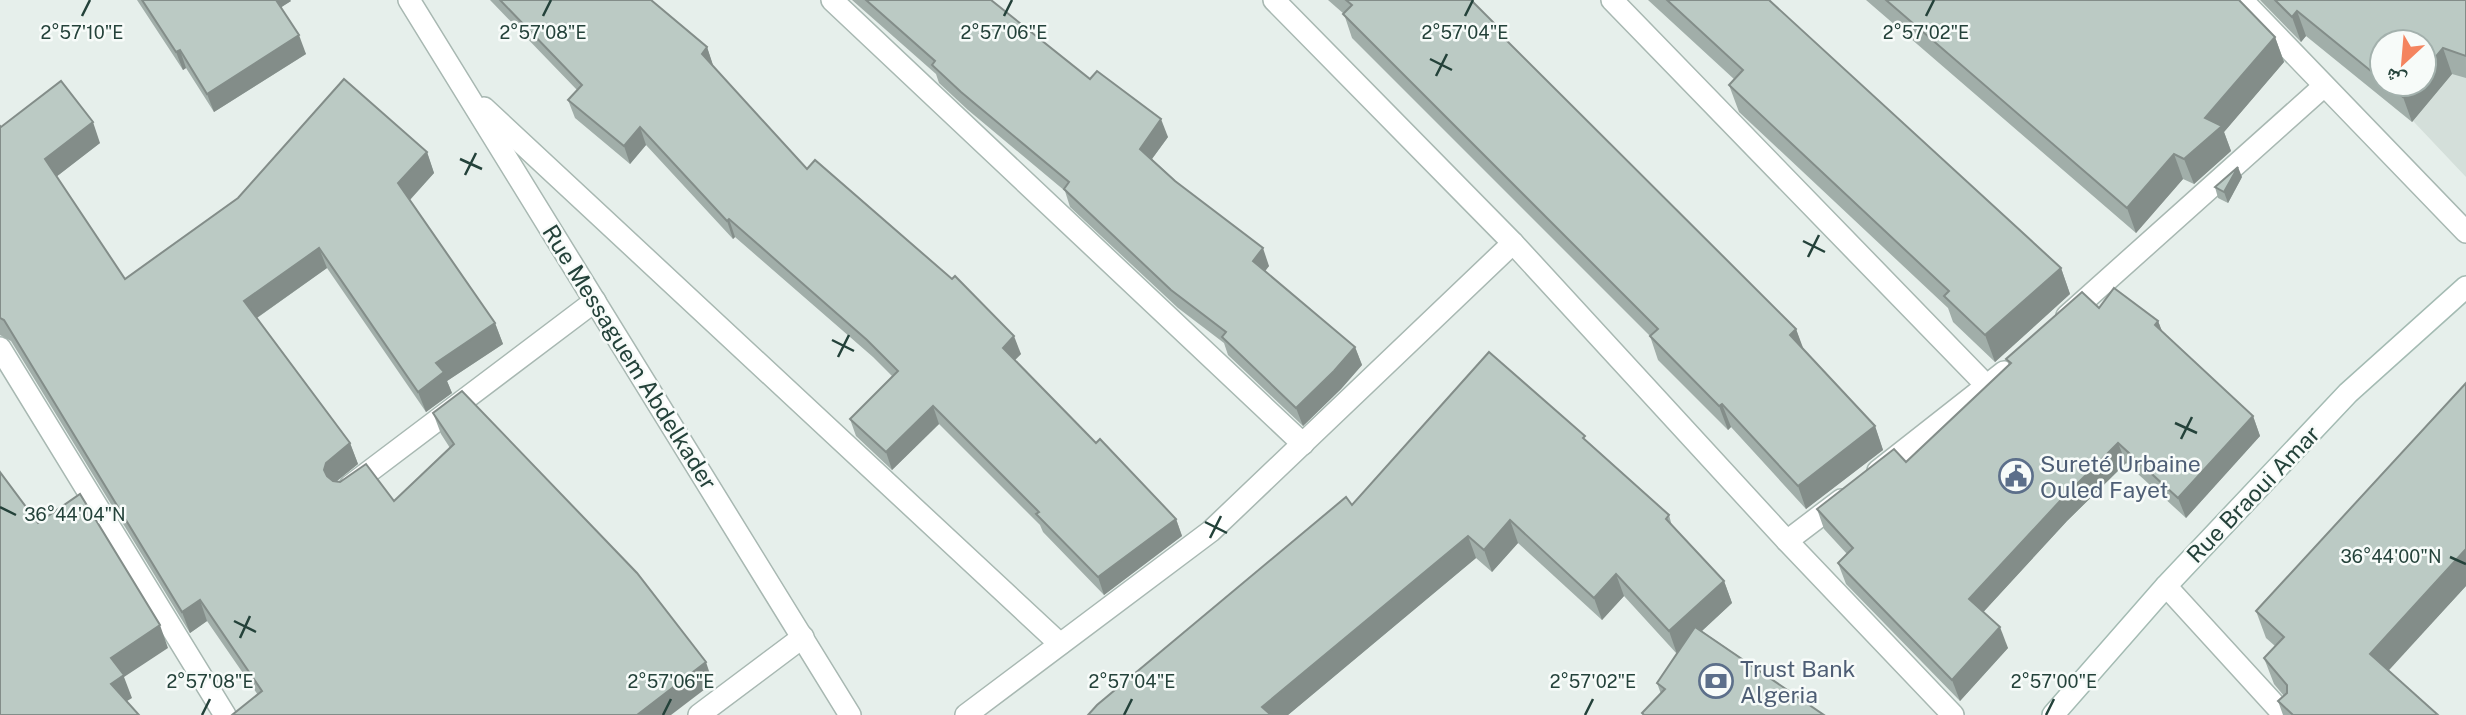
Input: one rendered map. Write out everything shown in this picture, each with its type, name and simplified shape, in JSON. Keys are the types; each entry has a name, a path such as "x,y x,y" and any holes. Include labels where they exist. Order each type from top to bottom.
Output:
{"street":[{"name":"Rue Messaguem Abdelkader","path":"409,0 850,715"},
{"path":"832,0 1303,444"},
{"path":"1274,0 1513,243 1787,541 1953,715"},
{"path":"1612,0 1987,386"},
{"path":"2242,0 2466,232"},
{"path":"2049,332 2324,86"},
{"path":"465,90 1060,644"},
{"path":"966,715 1211,531 1513,243"},
{"name":"Rue Braoui Amar","path":"2053,715 2166,586 2348,393 2466,287"},
{"path":"345,490 595,301"},
{"path":"0,348 225,715"},
{"path":"1787,541 2018,359"},
{"path":"2166,586 2284,715"},
{"path":"699,715 803,637"}],"shaded area":[{"path":"2466,9 2466,177 2391,98 2438,98 2438,59"}],"building":[{"path":"142,0 276,0 299,35 207,94 180,50 176,52"},
{"path":"500,0 651,0 707,47 702,54 807,169 815,160 952,279 955,276 1014,336 1003,348 1096,443 1100,439 1176,519 1098,577 1036,514 1039,512 933,406 886,452 850,419 898,371 867,340 729,219 727,221 640,127 624,146 568,100 582,85"},
{"path":"866,0 991,0 1090,79 1097,71 1161,119 1140,149 1175,181 1263,248 1253,261 1355,347 1296,408 1222,337 1226,332 1171,290 1064,189 1069,182 961,92 932,65 935,61"},
{"path":"1346,0 1471,0 1503,32 1500,34 1796,329 1790,335 1875,426 1798,486 1722,404 1719,406 1650,336 1658,329 1343,14 1352,5"},
{"path":"1667,0 1769,0 2061,268 1985,335 1944,296 1949,291 1729,85 1743,70"},
{"path":"1886,0 2239,0 2275,37 2205,118 2222,126 2184,159 2174,154 2127,208"},
{"path":"2275,0 2466,0 2466,56 2443,48 2438,54 2438,28 2368,28 2368,69 2297,11 2292,17"},
{"path":"344,79 427,152 398,183 495,323 436,363 444,372 418,392 319,248 244,301 350,443 326,463 324,470 333,481 340,482 366,464 394,501 454,444 433,413 462,391 637,573 706,662 637,715 232,715 262,691 200,600 182,612 4,320 0,318 0,126 61,81 93,122 45,159 125,279 238,198"},
{"path":"2238,167 2224,192 2215,187"},
{"path":"2114,288 2158,321 2155,325 2253,416 2178,498 2118,443 1969,599 2000,627 1952,680 1838,563 1853,548 1817,509 1894,449 1906,462 2011,363 2006,359 2082,292 2099,308"},
{"path":"1489,352 1585,436 1583,438 1669,515 1666,519 1724,581 1669,631 1616,574 1594,598 1510,520 1484,550 1468,536 1262,707 1271,715 1088,715 1346,497 1352,505"},
{"path":"2466,383 2466,549 2370,654 2438,715 2293,715 2278,701 2287,693 2287,685 2264,658 2284,637 2256,611"},
{"path":"0,472 38,523 80,494 160,625 111,658 124,675 111,684 139,715 0,715"},
{"path":"1695,627 1824,715 1644,715 1642,713 1665,689 1657,683"}],"place":[{"name":"Sureté Urbaine Ouled Fayet","path":"2016,476"},
{"name":"Trust Bank Algeria","path":"1716,681"}]}
